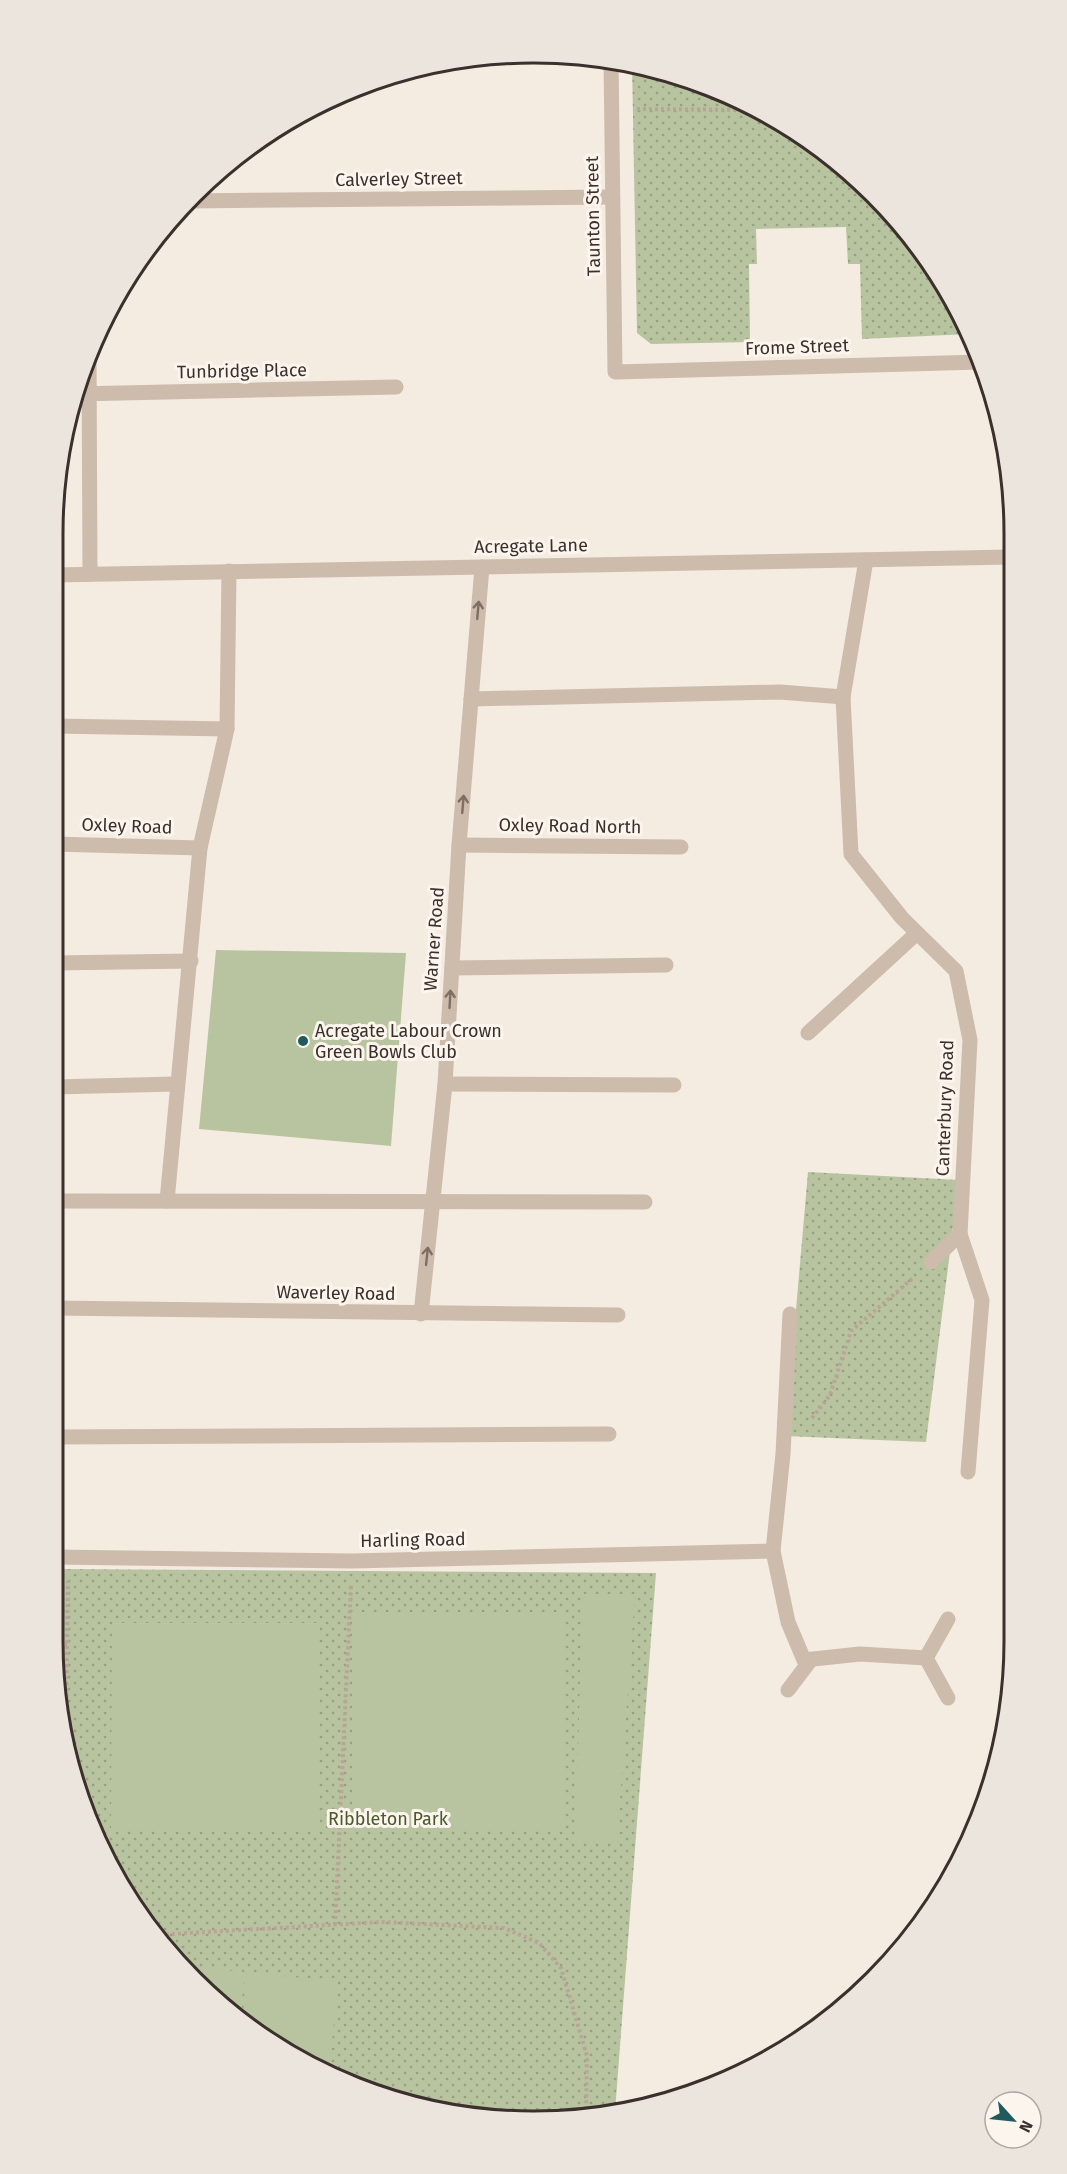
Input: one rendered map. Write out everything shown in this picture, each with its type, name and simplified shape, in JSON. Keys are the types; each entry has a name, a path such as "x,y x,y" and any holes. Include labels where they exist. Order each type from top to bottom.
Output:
{"street":[{"name":"Taunton Street","path":"611,70 615,372"},
{"name":"Calverley Street","path":"201,201 612,197"},
{"name":"Frome Street","path":"615,372 972,362"},
{"name":"Tunbridge Place","path":"84,394 396,387"},
{"path":"82,401 90,574"},
{"name":"Acregate Lane","path":"63,575 1004,557"},
{"name":"Canterbury Road","path":"866,560 843,697 851,854 902,918 956,971 969,1040 960,1234"},
{"name":"Warner Road","path":"422,1314 445,1084 459,845 482,567"},
{"path":"168,1201 176,1084 191,961 200,848 227,729 229,571"},
{"path":"471,699 780,692 843,697"},
{"path":"63,726 227,729"},
{"name":"Oxley Road","path":"63,843 200,848"},
{"name":"Oxley Road North","path":"459,845 681,847"},
{"path":"808,1033 917,933"},
{"path":"63,963 191,961"},
{"path":"452,968 666,965"},
{"path":"63,1087 176,1084"},
{"path":"445,1084 674,1085"},
{"path":"63,1201 645,1202"},
{"path":"931,1262 960,1234 982,1300 968,1472"},
{"name":"Waverley Road","path":"63,1308 618,1315"},
{"path":"790,1314 783,1454 773,1551 783,1589 788,1622 796,1646 804,1660 810,1661 860,1654 926,1658"},
{"path":"63,1437 609,1434"},
{"name":"Harling Road","path":"63,1558 352,1561 773,1551"},
{"path":"926,1658 948,1619"},
{"path":"926,1658 948,1698"},
{"path":"788,1690 810,1661"}],"path":[{"path":"611,109 737,110"},
{"path":"811,1419 830,1395 851,1331 931,1262"},
{"path":"335,1925 352,1561"},
{"path":"63,1595 67,1645 66,1695"},
{"path":"166,1934 381,1922 504,1928 539,1943 561,1968 587,2056 586,2108"}],"green space":[{"path":"632,74 685,88 714,99 769,126 820,160 866,201 907,247 941,298 959,334 862,339 860,264 848,264 846,227 756,229 757,264 749,264 750,342 651,344 637,333"},
{"name":"Acregate Labour Crown Green Bowls Club","path":"216,950 406,953 391,1146 199,1129"},
{"path":"808,1172 959,1180 926,1442 785,1436"},
{"name":"Ribbleton Park","path":"63,1569 656,1573 616,2104 534,2111 472,2107 412,2095 382,2086 325,2062 272,2032 223,1994 180,1951 160,1927 126,1876 99,1821 88,1792 72,1732 64,1671"},
{"path":"582,1594 635,1594 617,1843 576,1842"},
{"path":"352,1612 564,1612 564,1829 352,1829"},
{"path":"112,1623 318,1623 317,1832 111,1831"},
{"path":"195,1967 245,1972 241,2009"},
{"path":"247,1972 338,1982 330,2064 272,2032 243,2011"}],"place":[{"name":"Acregate Labour Crown Green Bowls Club","path":"303,1041"}]}
